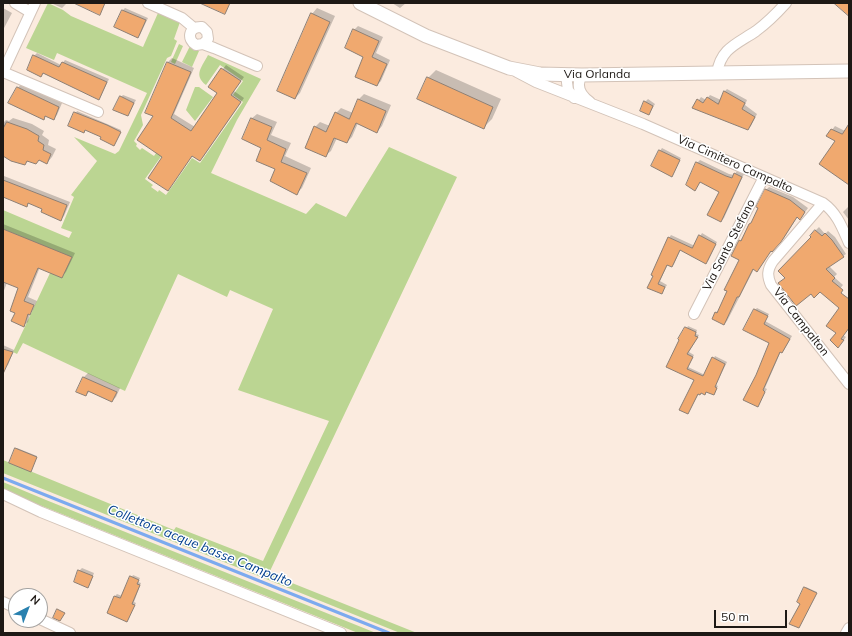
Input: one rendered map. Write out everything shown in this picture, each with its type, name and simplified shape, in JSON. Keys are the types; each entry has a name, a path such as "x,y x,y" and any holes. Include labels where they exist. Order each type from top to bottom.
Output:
{"main road":[{"name":"Via Orlanda","path":"360,3 426,36 509,68 540,74 582,75 849,72"}],"street":[{"path":"15,3 32,8 3,70 98,112"},
{"path":"148,3 182,18 194,28 202,27 207,32 208,39 203,44 257,66"},
{"path":"717,73 721,59 731,46 756,31 786,3"},
{"name":"Via Cimitero Campalto","path":"509,68 536,82 574,98 601,107 823,203 836,215 849,243"},
{"path":"566,75 568,90 574,98"},
{"name":"Via Cimitero Campalto","path":"582,75 578,86 581,93 588,100 601,107"},
{"name":"Via Santo Stefano","path":"694,314 764,177"},
{"name":"Via Campalton","path":"823,203 773,261 768,272 768,279 771,285 849,384"},
{"path":"3,494 41,512 341,633"},
{"path":"48,623 70,633"},
{"path":"846,633 849,628"}],"green space":[{"path":"48,3 63,10 71,16 143,47 158,13 180,22 174,39 177,41 171,56 167,58 141,115 143,125 134,141 140,150 142,148 154,156 165,140 165,151 145,179 153,185 151,187 158,192 159,190 166,195 192,158 200,163 243,102 233,95 243,81 220,65 206,85 202,81 199,74 208,55 261,79 237,120 211,173 306,214 316,203 346,217 389,147 457,177 270,571 278,575 277,577 417,633 400,633 3,473 3,460 174,530 176,527 263,561 329,421 238,390 273,309 230,290 227,297 178,274 125,391 23,343 17,354 13,352 50,273 72,258 3,229 3,210 69,238 72,232 61,228 74,197 71,195 97,161 74,137 115,154 119,151 147,93 57,53 54,60 26,48"},
{"path":"179,44 183,46 175,64 171,62"},
{"path":"190,46 199,51 192,67 182,62"},
{"path":"195,87 199,87 213,97 195,121 186,110"},
{"path":"3,482 376,633 358,633 32,502 3,490"}],"building":[{"path":"74,3 105,3 100,15"},
{"path":"200,3 230,3 225,14"},
{"path":"834,3 849,3 849,16"},
{"path":"122,10 146,20 138,38 114,27"},
{"path":"311,13 330,22 295,99 277,91"},
{"path":"353,29 379,41 372,57 387,64 377,86 355,77 363,57 345,48"},
{"path":"33,55 59,67 62,62 107,82 99,100 43,73 41,77 27,70"},
{"path":"167,62 191,72 171,118 191,131 217,93 208,87 221,68 241,81 231,95 241,102 200,161 192,156 168,191 148,178 162,157 137,140 153,116 145,113"},
{"path":"427,77 493,107 484,129 417,99"},
{"path":"17,87 59,107 54,120 45,116 44,120 8,103"},
{"path":"724,91 745,103 742,109 755,117 748,130 692,108 697,99 703,103 707,97 718,104"},
{"path":"120,96 134,103 128,116 113,110"},
{"path":"358,99 386,111 377,133 356,123 347,143 334,138 326,157 305,148 314,126 326,132 335,112 349,119"},
{"path":"644,101 653,106 649,115 640,111"},
{"path":"74,112 121,132 114,146 100,139 101,137 85,130 84,133 68,126"},
{"path":"251,118 272,127 267,140 286,149 281,162 307,173 297,195 270,181 275,169 256,161 261,148 242,139"},
{"path":"7,122 27,129 39,136 38,141 44,145 43,150 51,154 47,164 39,160 36,164 27,161 25,165 11,161 3,156 3,129"},
{"path":"849,124 849,185 819,164 835,141 826,136 831,129 842,134"},
{"path":"659,150 680,160 672,177 651,166"},
{"path":"696,162 732,178 734,173 742,177 721,222 707,215 719,192 700,182 695,191 686,185"},
{"path":"3,180 67,205 61,221 41,212 42,209 28,203 27,207 3,197"},
{"path":"765,189 790,200 805,212 800,220 797,217 781,242 772,252 771,251 757,272 753,269 739,297 737,297 724,325 712,319 715,312 717,313 727,291 724,290 739,260 731,256 739,240 741,241 749,224 751,223 758,208 756,207"},
{"path":"3,229 72,257 62,278 38,268 24,301 34,305 30,315 28,314 24,327 11,321 15,313 10,311 18,288 3,282"},
{"path":"815,230 822,236 825,233 844,257 826,269 835,278 832,281 843,290 841,293 849,299 849,328 841,339 844,340 838,348 830,340 836,333 826,326 839,308 820,292 814,298 811,294 796,306 778,283 785,278 778,271 811,237 810,236"},
{"path":"699,235 716,244 706,264 680,250 672,267 667,265 658,284 665,287 662,294 647,288 653,276 651,275 668,237 692,248"},
{"path":"754,309 768,316 764,324 790,339 782,353 780,352 763,390 765,392 758,407 743,400 756,375 769,343 743,330"},
{"path":"685,327 696,332 695,336 698,337 687,354 693,357 687,369 703,376 712,357 725,364 715,387 717,388 714,395 706,392 705,395 701,393 700,395 698,394 688,414 679,410 694,380 666,367"},
{"path":"3,349 13,352 3,374"},
{"path":"83,377 117,392 112,402 88,391 86,396 76,392"},
{"path":"15,448 37,457 31,472 9,463"},
{"path":"78,570 93,576 88,588 74,582"},
{"path":"130,576 139,580 137,584 140,585 132,604 135,605 127,622 107,613 114,596 120,598"},
{"path":"804,587 817,593 799,628 789,624 800,604 797,602"},
{"path":"57,609 65,613 60,621 53,618"}],"waterway":[{"name":"Collettore acque basse Campalto","path":"3,478 389,633"}]}
